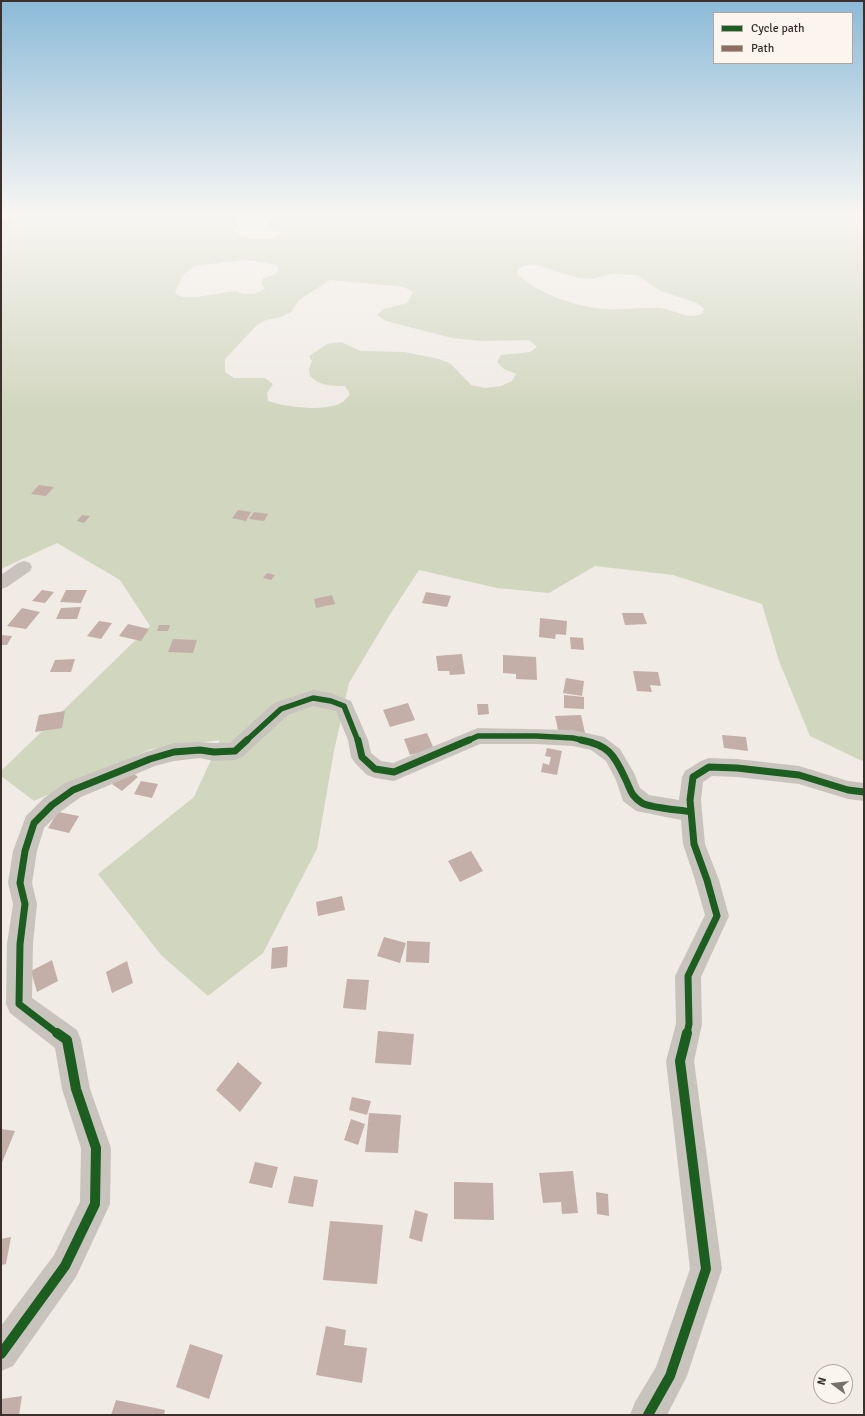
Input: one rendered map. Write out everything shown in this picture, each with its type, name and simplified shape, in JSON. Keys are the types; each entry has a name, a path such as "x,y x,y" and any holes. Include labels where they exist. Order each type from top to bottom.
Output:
{"street":[{"path":"1,583 24,567"},
{"path":"1,1354 65,1266 95,1204 96,1148 76,1089 67,1040 19,1004 20,944 25,904 20,883 25,851 34,823 52,805 73,790 150,758 174,752 200,750 214,752 235,751 281,709 313,698 331,701 344,706 358,740 362,757 375,769 394,772 478,736 536,736 573,738 597,743 613,755 626,779 631,794 644,804 691,812"},
{"path":"648,1415 670,1376 706,1270 680,1061 689,1024 688,976 717,916 707,880 694,844 690,800 693,777 709,767 737,768 799,775 848,790 864,792"}],"green space":[{"path":"1,280 181,280 175,293 183,297 196,297 236,291 244,294 257,293 265,289 262,284 263,280 330,280 299,300 291,312 281,317 266,320 257,325 225,359 225,372 234,378 265,378 273,384 267,393 268,401 296,407 318,408 337,405 344,401 350,394 345,386 322,384 310,376 309,369 312,361 309,356 327,344 341,342 361,351 404,352 439,359 451,364 471,385 485,388 501,386 512,381 516,374 504,369 497,362 501,355 530,352 537,347 529,340 482,341 452,338 386,321 377,315 384,309 407,303 413,292 404,287 331,280 525,280 547,294 584,306 614,309 660,308 690,316 702,314 704,309 697,303 661,291 645,280 864,280 864,758 862,761 810,736 779,661 762,604 673,575 595,566 549,593 497,588 419,570 389,616 349,683 334,751 317,849 263,953 208,996 161,955 98,874 194,797 220,740 151,749 34,801 1,776 1,771 150,626 120,580 57,543 1,569"}],"building":[{"path":"39,485 54,487 46,496 31,494"},
{"path":"238,510 251,512 246,521 232,518"},
{"path":"254,512 268,514 264,521 249,519"},
{"path":"82,515 90,516 84,523 77,521"},
{"path":"267,573 275,575 271,580 263,578"},
{"path":"42,590 54,592 45,603 32,601"},
{"path":"66,590 87,590 81,603 60,602"},
{"path":"426,592 451,596 447,607 422,603"},
{"path":"332,595 335,604 316,608 314,599"},
{"path":"81,607 77,619 56,619 61,608"},
{"path":"22,608 40,612 26,629 7,626"},
{"path":"622,613 643,613 647,624 625,625"},
{"path":"540,618 567,621 566,635 556,634 555,639 539,637"},
{"path":"99,621 112,623 101,639 87,636"},
{"path":"128,624 149,629 141,641 119,636"},
{"path":"159,625 170,625 168,631 157,631"},
{"path":"1,635 12,636 7,645 1,645"},
{"path":"570,637 583,638 584,650 571,649"},
{"path":"173,639 197,640 193,653 168,652"},
{"path":"462,654 465,674 450,675 449,671 438,671 436,656"},
{"path":"503,655 536,657 537,680 516,679 516,674 503,673"},
{"path":"75,659 71,672 50,672 55,660"},
{"path":"633,671 658,672 661,686 650,685 652,692 637,691"},
{"path":"566,678 584,681 582,696 563,693"},
{"path":"564,695 584,697 584,709 564,708"},
{"path":"408,703 415,720 390,727 383,710"},
{"path":"477,704 488,704 489,714 478,715"},
{"path":"65,711 62,728 35,732 39,715"},
{"path":"581,715 585,733 571,734 571,730 558,730 555,716"},
{"path":"427,733 434,749 410,755 404,739"},
{"path":"722,735 746,737 748,751 724,748"},
{"path":"547,748 562,751 557,775 541,772 543,763 549,765 551,757 545,756"},
{"path":"129,770 138,777 122,791 112,784"},
{"path":"141,781 158,784 152,798 134,794"},
{"path":"58,812 79,816 69,833 48,828"},
{"path":"471,851 483,871 460,882 448,861"},
{"path":"342,896 345,910 318,916 316,902"},
{"path":"384,937 406,943 400,963 377,956"},
{"path":"407,941 430,942 429,963 406,962"},
{"path":"288,946 287,967 271,969 272,948"},
{"path":"52,960 58,981 37,992 31,971"},
{"path":"127,961 133,983 112,993 106,972"},
{"path":"347,979 369,980 366,1010 343,1008"},
{"path":"378,1031 414,1034 411,1065 375,1063"},
{"path":"238,1062 262,1083 240,1112 216,1090"},
{"path":"352,1097 371,1101 367,1115 349,1110"},
{"path":"369,1113 401,1115 398,1153 365,1152"},
{"path":"351,1119 365,1124 358,1145 344,1140"},
{"path":"1,1129 15,1131 1,1165"},
{"path":"255,1162 278,1167 272,1188 249,1183"},
{"path":"573,1171 578,1213 562,1214 561,1202 543,1203 539,1173"},
{"path":"294,1176 318,1180 313,1207 288,1203"},
{"path":"454,1182 493,1183 494,1220 454,1219"},
{"path":"596,1192 608,1194 609,1216 597,1214"},
{"path":"415,1210 428,1214 422,1242 409,1238"},
{"path":"330,1221 383,1225 377,1284 323,1280"},
{"path":"11,1237 6,1264 1,1265 1,1239"},
{"path":"326,1326 346,1330 344,1345 367,1348 362,1383 316,1375"},
{"path":"190,1344 223,1355 209,1399 176,1387"},
{"path":"22,1396 19,1415 1,1415 1,1399"},
{"path":"116,1400 165,1410 164,1415 111,1415"}],"cycle path":[{"path":"1,1354 65,1266 95,1204 96,1148 76,1089 67,1040 19,1004 20,944 25,904 20,883 25,851 34,823 52,805 73,790 150,759 174,752 200,750 214,752 235,751 281,709 313,698 331,701 344,706 358,740 362,757 375,769 394,772 478,736 536,736 573,738 597,743 613,755 626,779 631,794 644,804 691,812"},
{"path":"648,1415 670,1376 706,1269 680,1061 689,1024 688,976 717,916 707,880 694,844 690,800 693,777 709,767 737,768 799,775 848,790 864,792"}]}
